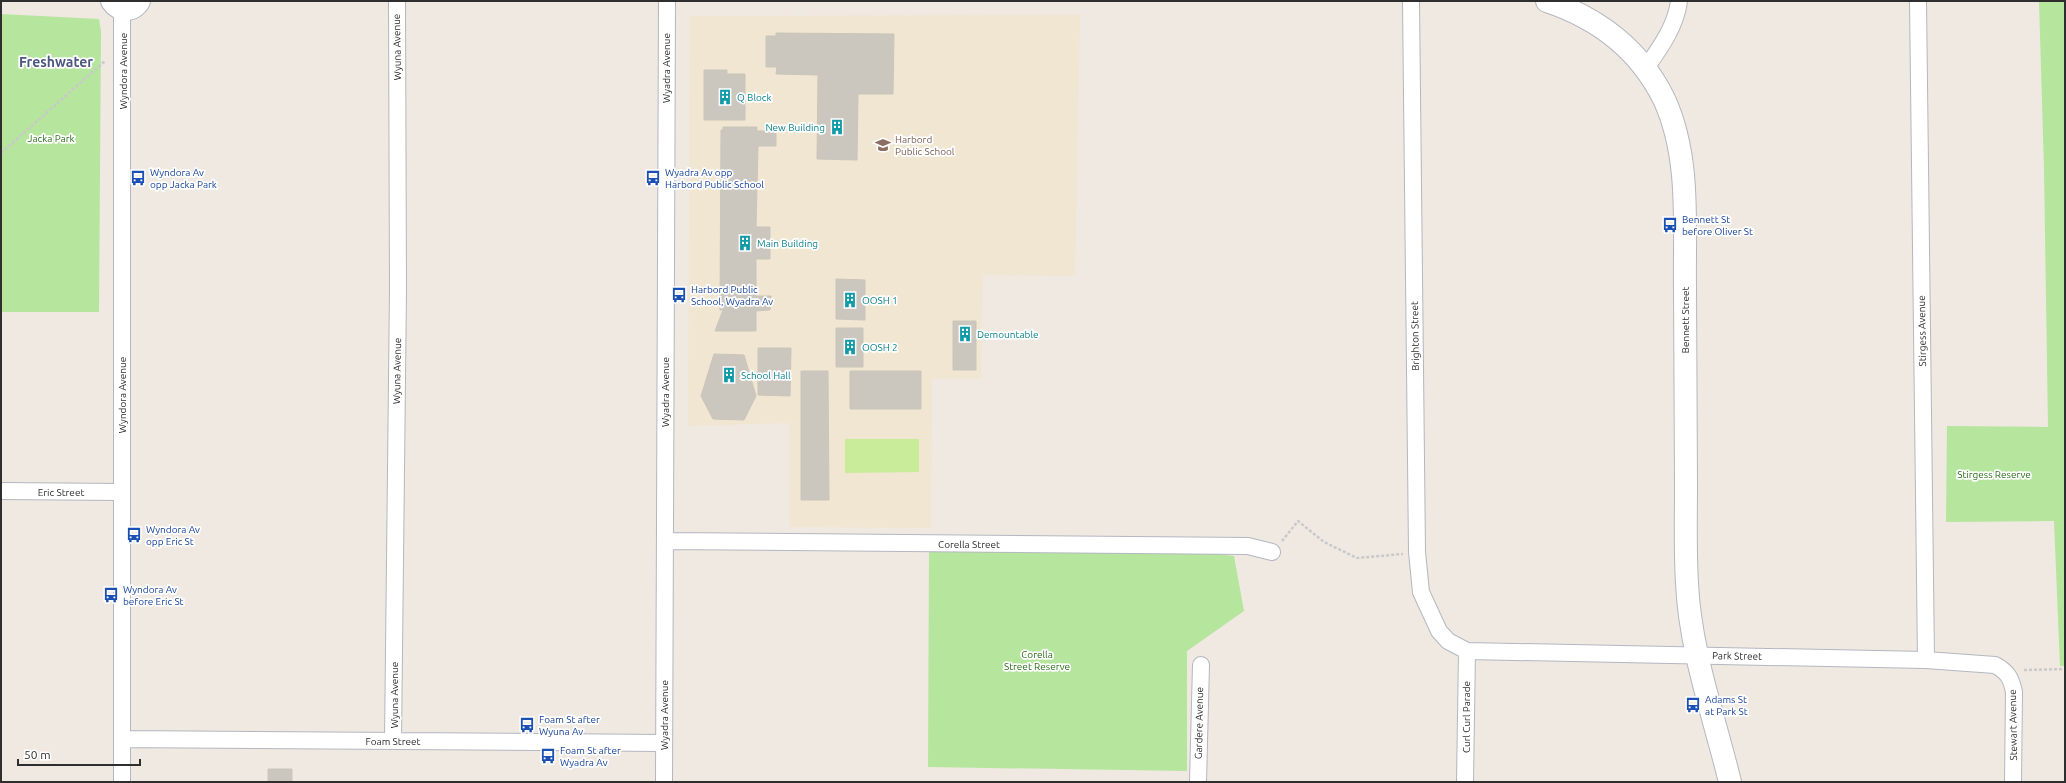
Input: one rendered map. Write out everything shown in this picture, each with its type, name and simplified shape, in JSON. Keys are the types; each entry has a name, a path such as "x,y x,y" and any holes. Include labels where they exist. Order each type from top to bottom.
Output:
{"main road":[{"name":"Bennett Street","path":"1547,1 1586,16 1606,29 1646,68 1664,100 1680,151 1683,180 1685,233 1687,583 1696,655 1730,782"}],"street":[{"name":"Wyuna Avenue","path":"394,741 398,289 397,1"},
{"name":"Wyadra Avenue","path":"664,782 667,1"},
{"name":"Brighton Street","path":"1411,1 1417,552 1421,592 1439,631 1448,641 1467,651"},
{"path":"1646,68 1662,47 1678,11 1679,1"},
{"name":"Stirgess Avenue","path":"1918,1 1926,660"},
{"name":"Wyndora Avenue","path":"122,782 121,492 124,4"},
{"name":"Eric Street","path":"1,491 121,492"},
{"name":"Corella Street","path":"665,541 1248,546 1272,552"},
{"name":"Park Street","path":"1467,651 1926,660 1985,663 1995,665 2006,670"},
{"name":"Curl Curl Parade","path":"1465,782 1467,651"},
{"name":"Gardere Avenue","path":"1198,782 1201,665"},
{"name":"Stewart Avenue","path":"2006,670 2012,679 2014,692 2013,782"},
{"name":"Foam Street","path":"122,739 663,743"}],"path":[{"path":"1,153 105,61"},
{"path":"1272,552 1298,521 1324,542 1358,558 1417,552"},
{"path":"2006,670 2065,669"}],"shaded area":[{"name":"Harbord Public School","path":"1080,15 1075,276 983,275 981,379 932,379 931,528 790,527 789,423 688,426 690,16"}],"green space":[{"name":"Stirgess Reserve","path":"2039,1 2065,1 2065,666 2060,666 2054,521 1946,522 1947,426 2048,427 2044,169"},
{"name":"Jacka Park","path":"1,14 99,19 101,31 99,312 1,312"},
{"path":"845,439 919,439 919,472 845,473"},
{"name":"Corella Street Reserve","path":"929,550 1209,553 1234,556 1244,611 1187,651 1187,771 928,767"}],"building":[{"name":"New Building","path":"776,33 894,34 893,94 858,94 857,160 817,159 818,75 776,74 777,67 766,67 766,36 776,36"},
{"name":"Q Block","path":"704,70 727,70 727,74 745,74 745,120 704,120"},
{"name":"Main Building","path":"723,127 757,127 757,131 776,131 776,146 758,146 756,227 770,227 770,259 756,259 756,296 771,296 770,310 756,311 756,331 715,331 723,310 720,310 721,130 723,130"},
{"name":"OOSH 1","path":"836,279 865,280 865,320 836,319"},
{"name":"Demountable","path":"953,321 976,321 976,346 953,346"},
{"name":"OOSH 2","path":"836,328 863,328 863,367 836,367"},
{"name":"Demountable","path":"953,346 976,346 976,370 953,370"},
{"path":"758,348 791,348 790,396 758,395"},
{"name":"School Hall","path":"714,354 744,355 756,396 744,420 713,419 701,396"},
{"path":"801,371 828,371 829,500 801,500"},
{"path":"850,371 921,371 921,409 850,409"},
{"path":"268,769 292,769 292,782 268,782"}],"place":[{"name":"Q Block","path":"725,97"},
{"name":"New Building","path":"837,127"},
{"name":"Harbord Public School","path":"883,145"},
{"name":"Wyndora Av opp Jacka Park","path":"138,178"},
{"name":"Wyadra Av opp Harbord Public School","path":"653,178"},
{"name":"Bennett St before Oliver St","path":"1670,225"},
{"name":"Main Building","path":"745,243"},
{"name":"Harbord Public School, Wyadra Av","path":"679,295"},
{"name":"OOSH 1","path":"850,300"},
{"name":"Demountable","path":"965,334"},
{"name":"OOSH 2","path":"850,347"},
{"name":"School Hall","path":"729,375"},
{"name":"Wyndora Av opp Eric St","path":"134,535"},
{"name":"Wyndora Av before Eric St","path":"111,595"},
{"name":"Adams St at Park St","path":"1693,705"},
{"name":"Foam St after Wyuna Av","path":"527,725"},
{"name":"Foam St after Wyadra Av","path":"548,756"}],"district":[{"name":"Freshwater","path":"56,62"}]}
